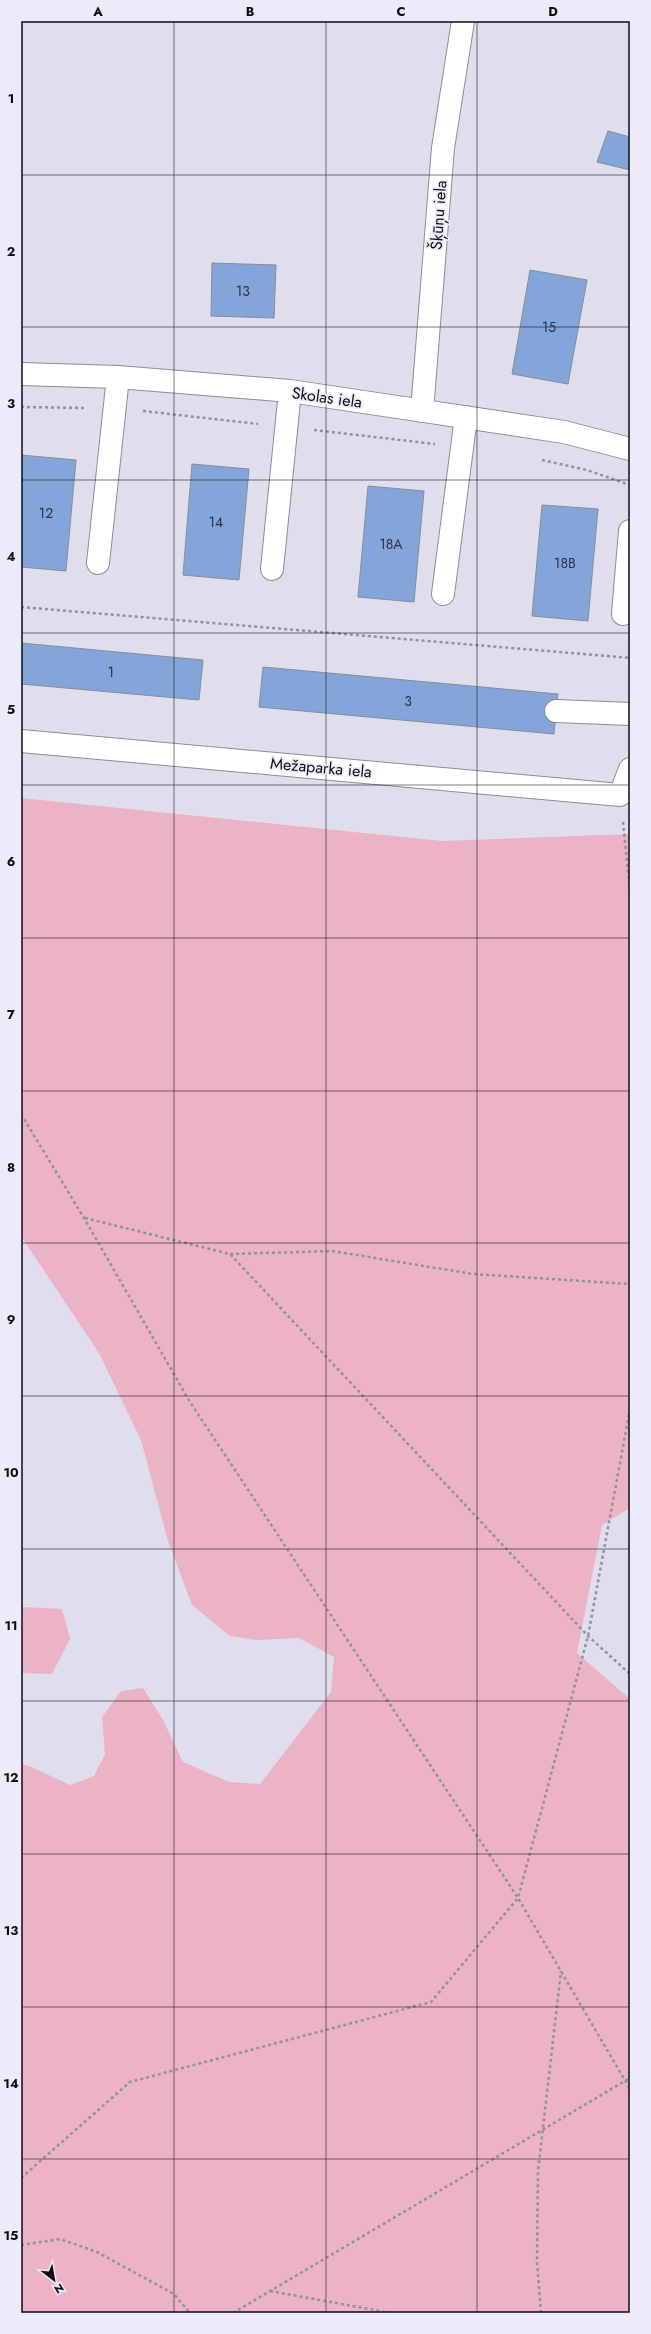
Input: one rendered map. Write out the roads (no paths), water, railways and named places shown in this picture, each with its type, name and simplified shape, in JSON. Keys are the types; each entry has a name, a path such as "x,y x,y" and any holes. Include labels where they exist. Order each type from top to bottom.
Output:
{"street":[{"name":"Šķūņu iela","path":"422,411 443,148 463,21"},
{"name":"Skolas iela","path":"21,374 118,376 290,391 564,432 630,449"},
{"path":"98,563 113,408 118,376"},
{"path":"272,568 290,391"},
{"path":"444,594 466,417"},
{"path":"623,614 630,531"},
{"path":"556,711 630,714"},
{"name":"Mežaparka iela","path":"21,741 620,795 630,769"}]}
